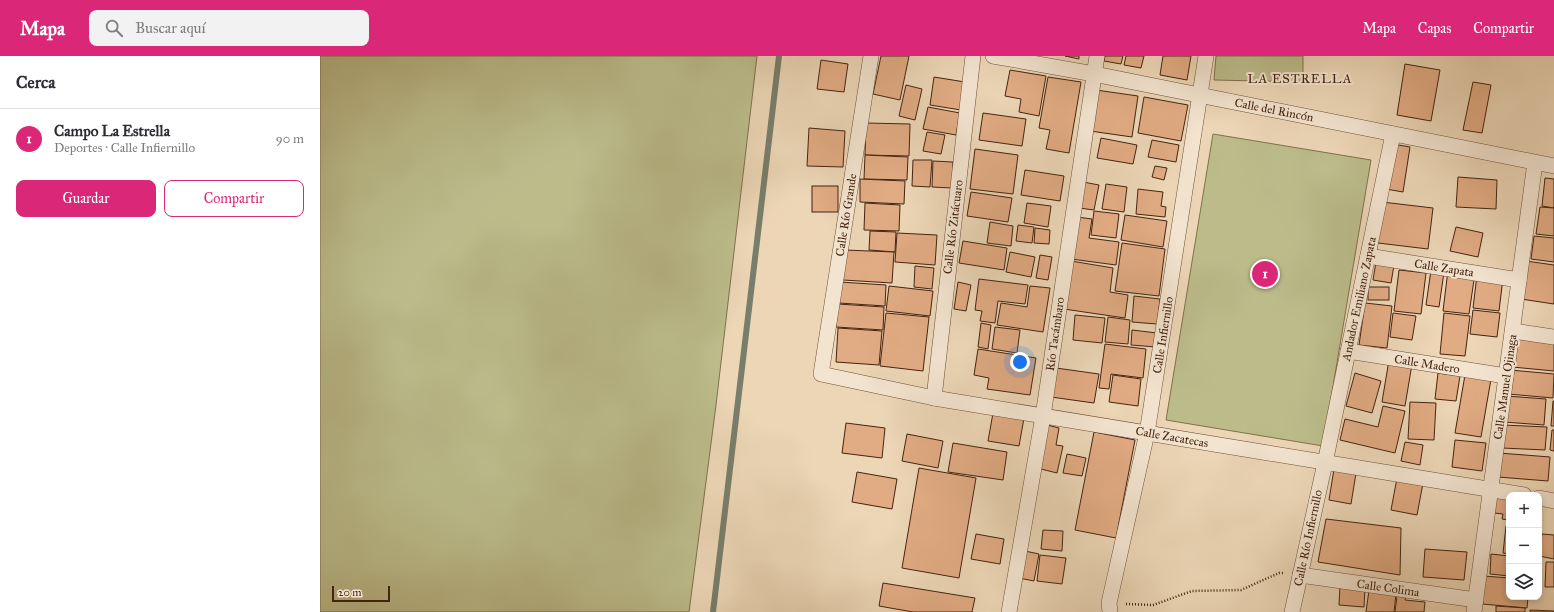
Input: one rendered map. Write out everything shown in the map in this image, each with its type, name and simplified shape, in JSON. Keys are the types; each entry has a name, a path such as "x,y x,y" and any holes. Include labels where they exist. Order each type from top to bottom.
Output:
{"street":[{"name":"Calle Río Grande","path":"820,374 871,56"},
{"name":"Calle Río Zitácuaro","path":"934,398 973,56"},
{"name":"Calle del Rincón","path":"993,56 1094,74 1554,166"},
{"name":"Río Tacámbaro","path":"1009,612 1043,416 1097,56"},
{"name":"Calle Infiernillo","path":"1110,607 1147,433 1201,96 1206,56"},
{"name":"Andador Emiliano Zapata","path":"1325,463 1393,134"},
{"name":"Calle Manuel Ojinaga","path":"1475,606 1535,163"},
{"name":"Calle Zapata","path":"1368,256 1519,280"},
{"path":"1513,331 1554,337"},
{"name":"Calle Madero","path":"1348,351 1506,376"},
{"name":"Calle Zacatecas","path":"820,374 934,398 1507,492"},
{"name":"Calle Río Infiernillo","path":"1292,612 1325,463"},
{"path":"1542,499 1554,501"},
{"name":"Calle Colima","path":"1300,575 1475,606"}],"path":[{"path":"1110,607 1153,605 1192,591 1241,590 1279,573 1300,575"}],"green space":[{"path":"320,56 757,56 716,405 689,612 320,612"},
{"path":"1216,56 1303,56 1303,82 1214,80"},
{"path":"1213,134 1371,160 1323,446 1166,420"}],"building":[{"path":"881,56 909,56 900,100 873,94"},
{"path":"1065,56 1079,56 1079,59"},
{"path":"1105,56 1123,56 1121,64 1104,61"},
{"path":"1126,56 1144,56 1141,68 1124,65"},
{"path":"1163,56 1191,56 1187,80 1160,75"},
{"path":"821,60 848,64 844,92 817,89"},
{"path":"1405,64 1440,70 1431,121 1397,115"},
{"path":"1010,70 1046,76 1039,116 1019,112 1021,99 1005,96"},
{"path":"934,77 965,82 961,110 930,105"},
{"path":"1048,77 1081,82 1069,153 1046,149 1050,130 1039,128"},
{"path":"1473,82 1491,85 1482,133 1463,130"},
{"path":"906,85 922,89 915,120 899,116"},
{"path":"1096,90 1138,96 1132,137 1090,131"},
{"path":"1144,97 1188,105 1181,141 1138,133"},
{"path":"928,107 960,113 956,135 923,129"},
{"path":"983,113 1026,119 1022,146 979,140"},
{"path":"866,123 910,124 909,156 865,155"},
{"path":"809,128 845,131 843,167 807,166"},
{"path":"927,132 945,135 941,154 923,151"},
{"path":"1101,138 1137,145 1133,164 1097,158"},
{"path":"1152,140 1179,145 1176,162 1148,157"},
{"path":"1393,144 1410,147 1403,192 1386,189"},
{"path":"975,149 1018,155 1013,194 970,189"},
{"path":"865,155 908,157 907,180 864,179"},
{"path":"913,160 932,160 930,187 912,186"},
{"path":"933,161 953,162 952,188 932,187"},
{"path":"1155,166 1167,168 1164,180 1152,177"},
{"path":"1025,170 1064,176 1060,201 1021,195"},
{"path":"1458,177 1497,180 1496,209 1456,207"},
{"path":"1545,178 1554,179 1554,208 1542,206"},
{"path":"860,179 905,181 904,204 860,202"},
{"path":"1083,182 1099,185 1094,210 1079,208"},
{"path":"1106,184 1127,187 1124,212 1102,209"},
{"path":"812,186 838,186 838,212 812,212"},
{"path":"1138,189 1163,192 1161,206 1166,207 1165,217 1136,214"},
{"path":"971,192 1012,198 1008,222 967,216"},
{"path":"1382,202 1433,208 1428,249 1378,243"},
{"path":"865,203 900,205 899,231 864,230"},
{"path":"1027,203 1051,206 1048,227 1024,223"},
{"path":"1540,207 1554,208 1554,236 1536,234"},
{"path":"1094,211 1119,214 1116,238 1091,235"},
{"path":"1125,215 1167,221 1163,247 1121,240"},
{"path":"1077,217 1092,219 1089,238 1119,242 1116,265 1071,259"},
{"path":"990,222 1013,226 1011,246 987,243"},
{"path":"1018,225 1034,227 1032,243 1016,241"},
{"path":"1456,227 1483,233 1478,257 1450,251"},
{"path":"1035,228 1050,230 1049,244 1034,243"},
{"path":"870,231 896,232 895,252 869,250"},
{"path":"897,233 937,235 935,265 895,262"},
{"path":"1534,236 1554,238 1554,262 1531,259"},
{"path":"963,241 1007,248 1004,270 959,263"},
{"path":"1122,243 1165,249 1159,296 1115,291"},
{"path":"845,250 894,252 892,283 843,280"},
{"path":"1010,252 1035,257 1031,277 1006,272"},
{"path":"1040,255 1052,257 1048,280 1036,278"},
{"path":"1071,261 1113,268 1110,292 1128,295 1125,318 1064,309"},
{"path":"1526,261 1554,265 1554,304 1521,299"},
{"path":"1376,262 1394,265 1391,283 1373,280"},
{"path":"915,266 934,268 932,289 914,287"},
{"path":"1399,270 1426,273 1421,314 1394,311"},
{"path":"1431,270 1444,272 1439,307 1426,305"},
{"path":"1448,270 1475,273 1469,314 1443,311"},
{"path":"1477,275 1503,278 1499,311 1473,308"},
{"path":"979,279 1028,285 1025,304 998,301 995,323 980,321 982,311 975,310"},
{"path":"840,282 886,285 885,306 839,303"},
{"path":"958,282 971,285 966,311 954,309"},
{"path":"889,286 933,291 930,316 886,311"},
{"path":"1030,286 1050,288 1043,332 997,325 1001,303 1027,307"},
{"path":"1368,287 1389,287 1389,300 1368,300"},
{"path":"1134,296 1160,299 1157,324 1132,322"},
{"path":"1365,303 1392,306 1387,348 1359,345"},
{"path":"838,304 884,307 883,330 836,327"},
{"path":"1473,310 1500,313 1497,337 1470,334"},
{"path":"886,313 929,317 923,371 880,366"},
{"path":"1393,313 1416,316 1412,340 1390,337"},
{"path":"1444,313 1470,316 1465,356 1440,354"},
{"path":"1075,315 1105,318 1102,343 1073,340"},
{"path":"1108,317 1130,320 1128,344 1105,342"},
{"path":"981,323 991,325 988,349 978,347"},
{"path":"995,327 1020,330 1017,353 992,349"},
{"path":"838,328 882,331 879,365 836,362"},
{"path":"1132,330 1157,333 1156,347 1131,345"},
{"path":"1515,337 1554,342 1554,371 1512,367"},
{"path":"1105,344 1146,349 1143,378 1111,374 1109,389 1099,388"},
{"path":"978,349 1036,358 1030,395 987,389 989,378 974,375"},
{"path":"1389,360 1412,364 1405,406 1382,402"},
{"path":"1056,368 1099,374 1094,403 1051,397"},
{"path":"1510,370 1554,374 1553,398 1508,394"},
{"path":"1355,373 1381,381 1372,413 1346,406"},
{"path":"1438,373 1460,376 1456,401 1435,399"},
{"path":"1113,375 1141,379 1138,406 1109,402"},
{"path":"1465,375 1491,379 1481,437 1455,433"},
{"path":"1506,396 1546,399 1544,425 1504,422"},
{"path":"1553,401 1554,426 1551,426"},
{"path":"1410,402 1436,403 1434,440 1408,439"},
{"path":"1383,406 1405,411 1395,453 1340,440 1345,419 1378,427"},
{"path":"993,413 1024,418 1019,446 988,441"},
{"path":"846,423 885,428 882,458 842,453"},
{"path":"1047,425 1059,428 1056,445 1063,446 1057,473 1037,468"},
{"path":"1503,425 1547,427 1545,450 1502,448"},
{"path":"1552,430 1554,430 1554,451 1550,450"},
{"path":"1094,432 1135,440 1116,538 1075,530"},
{"path":"907,434 943,441 938,468 902,461"},
{"path":"1455,440 1486,443 1482,471 1452,467"},
{"path":"1405,442 1423,445 1420,465 1401,461"},
{"path":"953,443 1007,452 1003,480 948,472"},
{"path":"1499,453 1550,457 1548,481 1498,477"},
{"path":"1067,454 1086,458 1082,476 1063,473"},
{"path":"919,468 976,478 959,578 902,568"},
{"path":"1334,469 1356,473 1351,504 1329,500"},
{"path":"857,472 897,479 892,509 852,502"},
{"path":"1397,478 1423,483 1417,515 1391,510"},
{"path":"1495,494 1506,496 1506,520 1502,519 1503,514 1494,513"},
{"path":"1326,519 1401,528 1400,575 1318,562"},
{"path":"1506,526 1506,554 1503,553"},
{"path":"1043,530 1063,531 1062,551 1041,549"},
{"path":"976,534 1004,539 1000,564 971,559"},
{"path":"1542,534 1554,535 1554,559 1542,557"},
{"path":"1425,549 1467,552 1464,580 1423,577"},
{"path":"1025,551 1039,554 1034,581 1019,578"},
{"path":"1491,554 1506,556 1506,576 1490,574"},
{"path":"1040,555 1066,558 1062,584 1037,581"},
{"path":"1546,562 1554,562 1554,587 1545,587"},
{"path":"1484,576 1506,578 1506,600 1528,600 1527,608 1482,604"},
{"path":"883,583 975,598 972,612 913,612 879,606"},
{"path":"1340,586 1365,588 1364,607 1339,605"},
{"path":"1369,590 1396,594 1394,612 1366,612"},
{"path":"1397,596 1406,596 1405,600 1425,602 1424,612 1395,612"},
{"path":"1496,606 1525,608 1525,612 1496,612"},
{"path":"1530,610 1554,611 1554,612 1530,612"}],"waterway":[{"path":"713,612 779,56"}],"place":[{"name":"Campo La Estrella","path":"1265,274"}],"district":[{"name":"LA ESTRELLA","path":"1300,78"}]}
